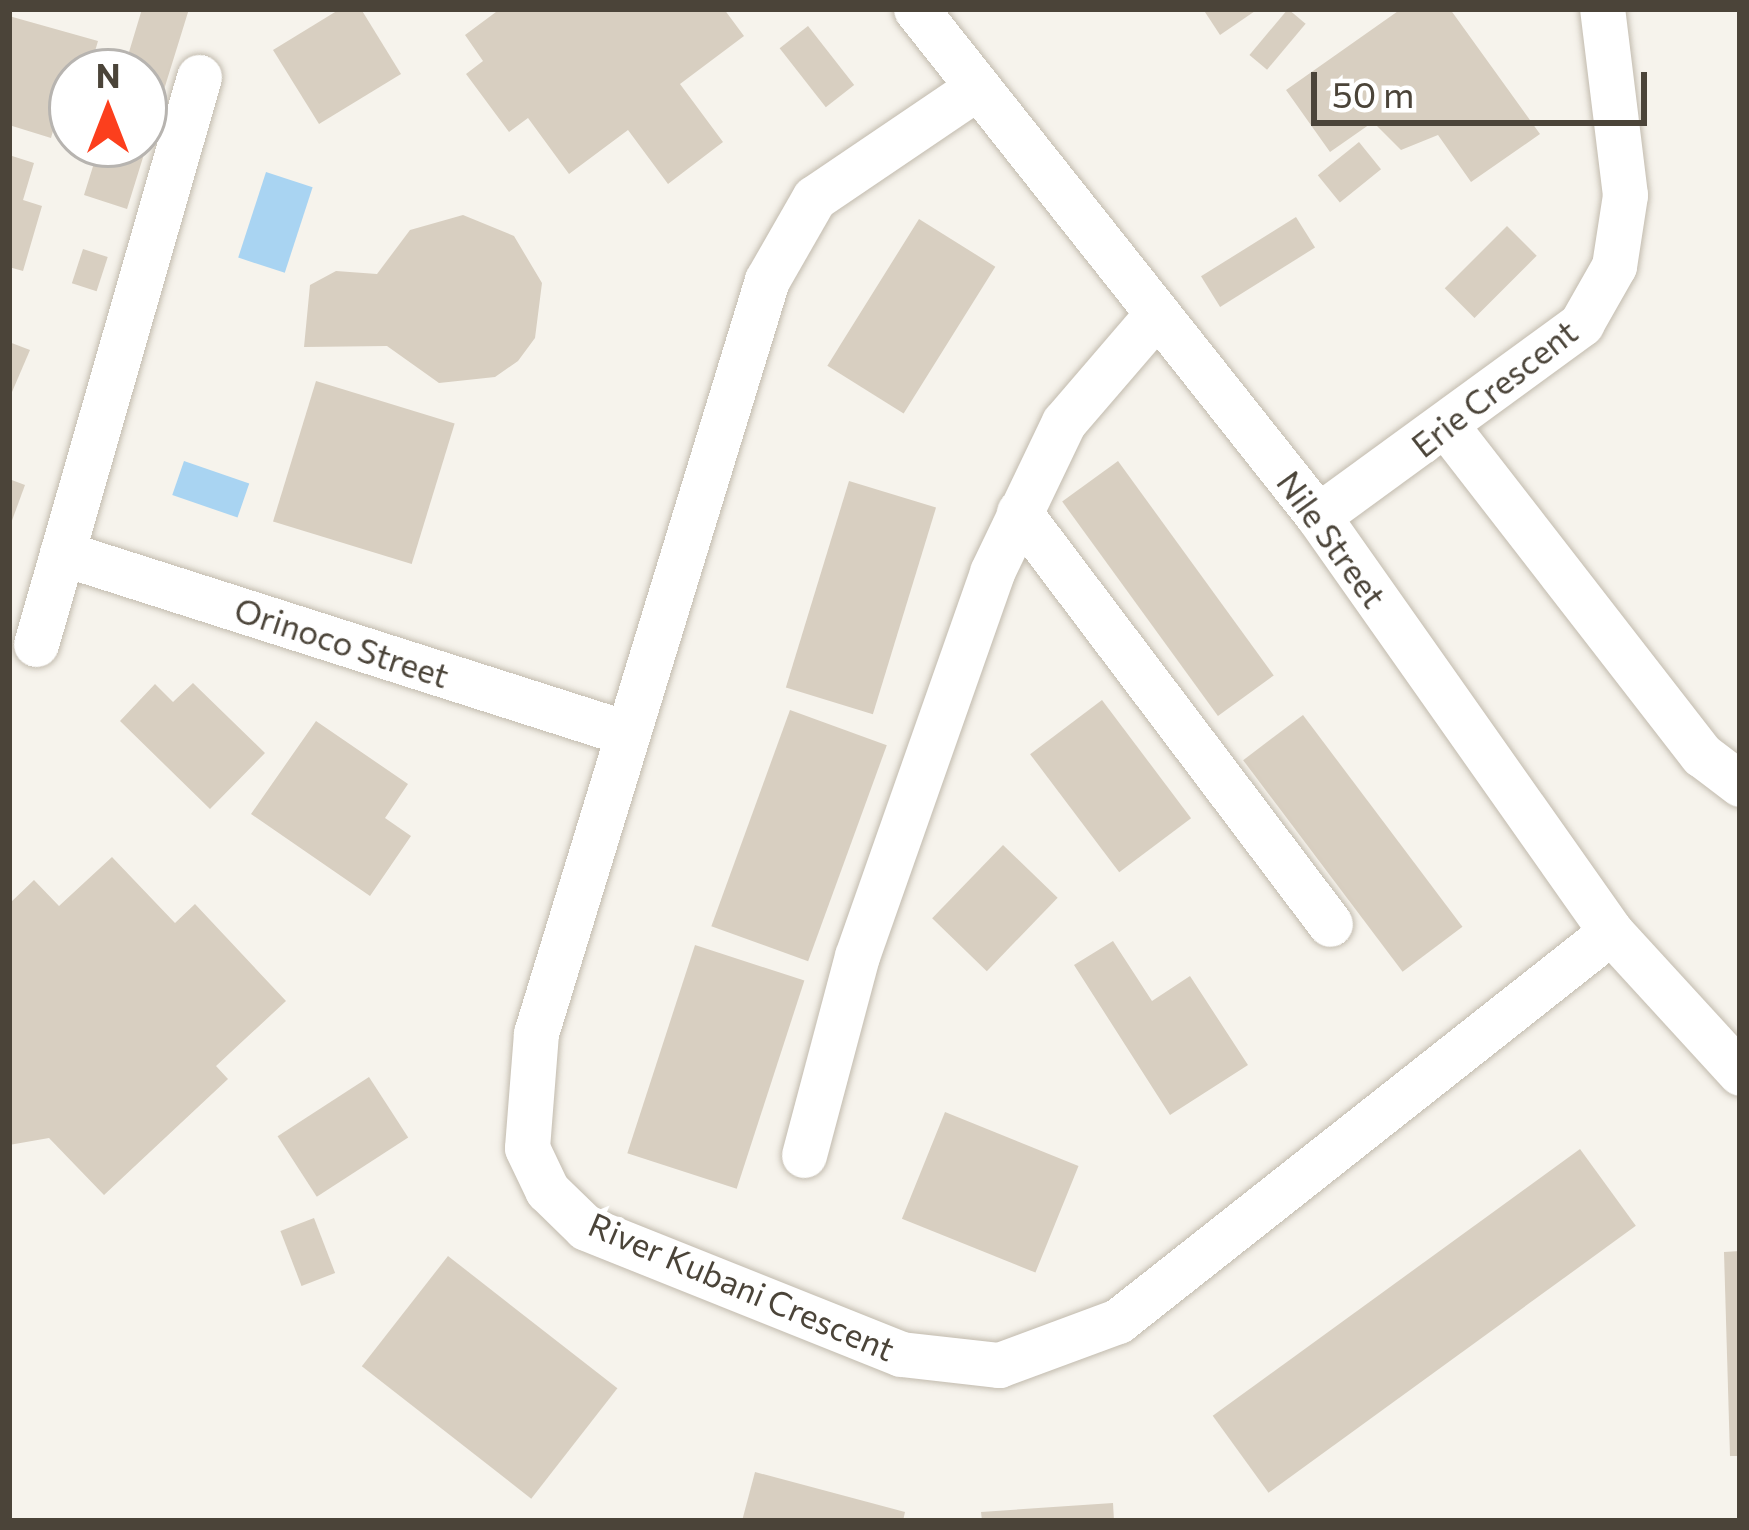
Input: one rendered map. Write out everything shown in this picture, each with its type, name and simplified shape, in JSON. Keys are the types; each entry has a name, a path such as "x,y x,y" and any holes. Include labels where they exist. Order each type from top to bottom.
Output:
{"street":[{"name":"Nile Street","path":"916,9 1318,516 1611,932 1740,1073"},
{"name":"Erie Crescent","path":"1318,516 1448,428 1581,324 1614,266 1625,195 1602,9"},
{"path":"36,644 199,77"},
{"name":"River Kubani Crescent","path":"975,89 814,198 767,280 622,732 536,1033 527,1148 548,1190 586,1228 901,1354 999,1365 1118,1321 1611,932"},
{"path":"804,1155 857,956 1018,512 1064,422 1156,315"},
{"path":"1448,428 1702,754 1740,784"},
{"path":"1018,512 1330,923"},
{"name":"Orinoco Street","path":"62,553 622,732"}],"water":[{"path":"266,172 313,187 285,273 238,258"},
{"path":"184,461 249,483 238,518 172,495"}],"building":[{"path":"142,9 189,9 168,77 168,48 130,48"},
{"path":"340,9 361,9 401,74 319,124 273,50"},
{"path":"500,9 724,9 744,36 680,84 723,142 668,184 628,130 569,174 528,118 509,132 466,74 483,61 465,35"},
{"path":"1203,9 1258,9 1220,35"},
{"path":"1288,9 1306,24 1267,70 1249,55"},
{"path":"1401,9 1450,9 1540,134 1471,182 1438,135 1401,150 1373,122 1330,152 1286,90"},
{"path":"9,16 98,41 96,48 48,48 48,137 9,125"},
{"path":"808,26 854,85 826,107 780,48"},
{"path":"1359,142 1381,169 1340,203 1318,175"},
{"path":"9,155 34,163 23,200 42,206 23,271 9,267"},
{"path":"92,168 140,168 127,209 84,195"},
{"path":"463,215 514,236 542,283 535,338 518,361 495,377 439,383 387,346 304,347 310,285 336,271 377,274 410,230"},
{"path":"1296,217 1315,248 1220,307 1201,276"},
{"path":"919,219 995,267 904,413 827,366"},
{"path":"1507,226 1537,256 1474,318 1445,288"},
{"path":"83,249 108,257 97,291 72,283"},
{"path":"9,342 30,350 9,399"},
{"path":"316,381 455,423 412,564 273,522"},
{"path":"1118,461 1274,675 1218,716 1062,502"},
{"path":"9,479 25,485 10,526 9,526"},
{"path":"849,481 936,508 873,714 786,688"},
{"path":"193,683 265,753 210,809 120,721 155,684 173,702"},
{"path":"1102,700 1191,818 1119,872 1030,754"},
{"path":"790,710 887,745 808,961 711,926"},
{"path":"1303,715 1462,927 1403,972 1243,760"},
{"path":"316,721 408,784 385,818 411,836 370,896 251,814"},
{"path":"1003,845 1058,898 987,971 932,918"},
{"path":"112,857 175,923 195,904 286,1001 216,1066 228,1079 104,1195 49,1138 9,1145 9,904 34,880 59,906"},
{"path":"1113,941 1152,1001 1190,976 1248,1065 1170,1115 1074,965"},
{"path":"695,945 804,981 737,1189 627,1153"},
{"path":"369,1077 408,1137 317,1197 278,1136"},
{"path":"945,1112 1079,1166 1035,1273 902,1219"},
{"path":"1580,1149 1636,1226 1269,1493 1213,1416"},
{"path":"314,1218 335,1273 302,1286 280,1231"},
{"path":"1740,1251 1740,1456 1730,1456 1724,1252"},
{"path":"448,1256 617,1388 531,1499 362,1366"},
{"path":"755,1472 905,1512 903,1521 742,1521"},
{"path":"1113,1503 1114,1521 982,1521 981,1512"}]}
